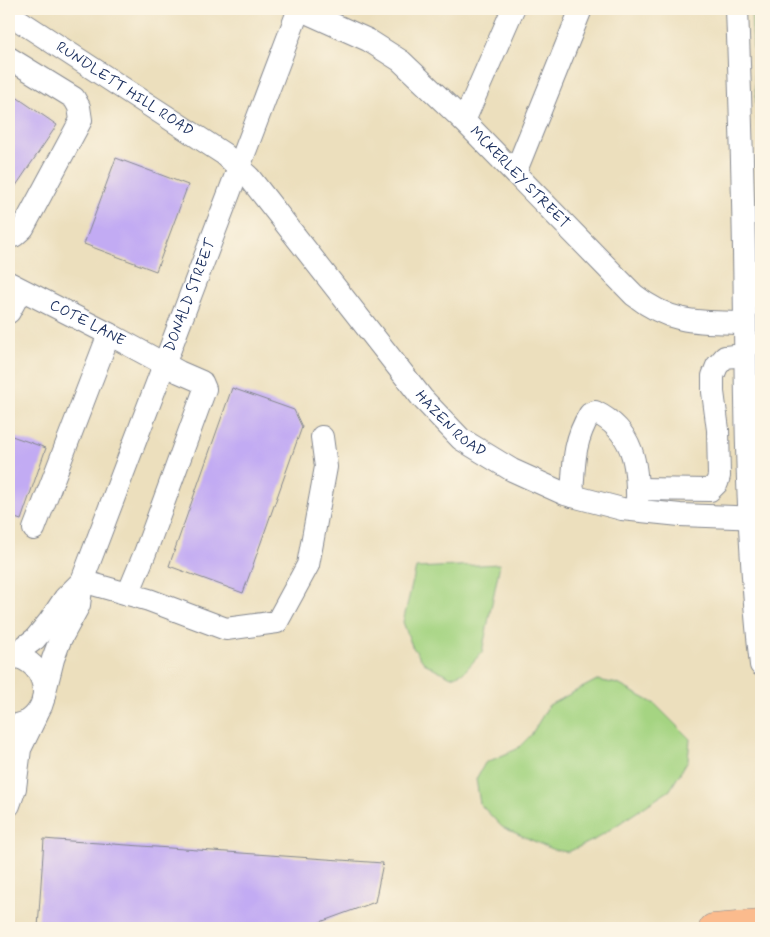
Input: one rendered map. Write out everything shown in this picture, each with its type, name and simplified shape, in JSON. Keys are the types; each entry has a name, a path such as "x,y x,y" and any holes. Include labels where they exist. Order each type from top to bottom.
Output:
{"main road":[{"path":"712,928 761,924"}],"street":[{"name":"MCKERLEY STREET","path":"299,9 368,40 401,61 515,173 634,295 649,307 683,320 745,323"},
{"name":"DONALD STREET","path":"9,805 15,788 20,749 24,738 41,705 57,650 79,605 82,581 299,9"},
{"path":"464,122 513,9"},
{"path":"515,173 581,9"},
{"path":"737,9 742,119 745,356 755,518 756,623 761,665"},
{"name":"RUNDLETT HILL ROAD","path":"9,14 224,154 238,166"},
{"path":"9,58 74,98 79,107 81,120 23,228 14,236 9,236"},
{"path":"61,91 81,60"},
{"name":"HAZEN ROAD","path":"238,166 273,206 422,398 461,439 512,470 572,496 622,509 637,500 680,515 755,518"},
{"path":"9,312 15,286"},
{"name":"COTE LANE","path":"15,286 179,372 202,382 205,389 146,553 128,594"},
{"path":"34,529 109,334"},
{"path":"572,496 578,437 590,414 596,412 608,418 630,446 635,460 637,500 710,490 717,484 719,476 718,430 713,376 717,366 725,358 745,356"},
{"path":"82,581 128,594 226,630 277,622 308,565 326,467 322,437"},
{"name":"DONALD STREET","path":"11,656 35,639 65,598 82,581"},
{"name":"DONALD STREET","path":"11,656 26,659 35,666 41,676 44,687 41,705"},
{"path":"9,726 31,719 41,705"}],"green space":[{"path":"751,9 761,9 761,122 757,121"},
{"path":"500,564 482,652 464,672 451,677 424,663 412,646 403,622 416,568"},
{"path":"597,680 618,684 655,704 690,739 688,760 670,790 594,840 568,852 554,850 502,827 480,804 476,779 485,763 517,749 531,735 549,705"}],"building":[{"path":"9,92 57,125 9,196"},
{"path":"116,158 188,185 156,271 84,244"},
{"path":"232,388 294,410 302,427 243,593 169,566"},
{"path":"9,435 46,448 21,520 9,516"},
{"path":"44,839 383,863 375,902 304,928 38,928"}]}
